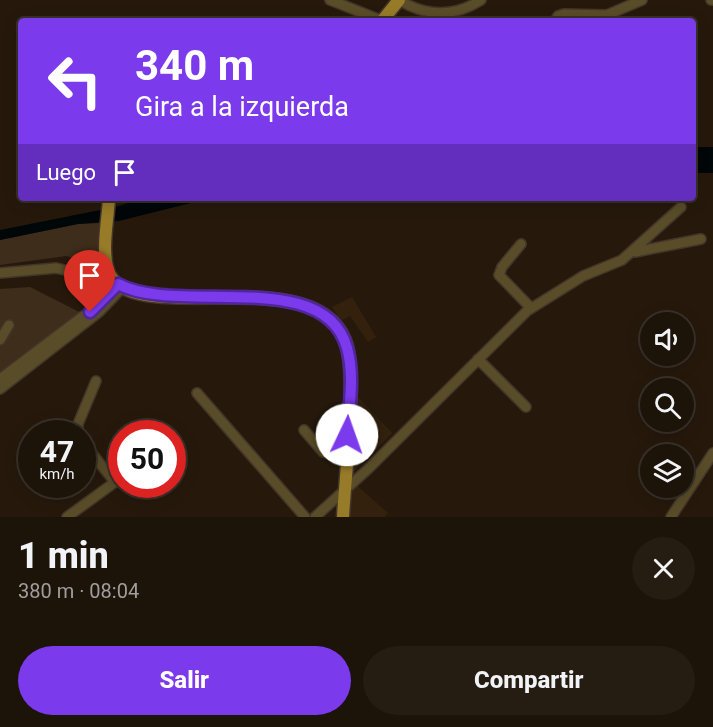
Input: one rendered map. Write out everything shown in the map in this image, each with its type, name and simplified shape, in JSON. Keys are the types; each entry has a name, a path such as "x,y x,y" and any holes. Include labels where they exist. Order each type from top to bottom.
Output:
{"main road":[{"path":"384,18 399,0"},
{"path":"109,201 106,255 108,267 119,284 146,294 293,302 326,316 344,339 350,362 343,517"}],"street":[{"path":"330,0 375,18"},
{"path":"399,0 421,10 444,13 465,9 481,0"},
{"path":"557,18 564,14 607,15 642,0"},
{"path":"315,517 531,308 583,276 614,265 632,252 681,207"},
{"path":"632,252 701,239"},
{"path":"521,244 502,267 499,275 531,308"},
{"path":"0,273 56,268 119,284"},
{"path":"0,379 90,312 119,284"},
{"path":"0,389 99,312 119,284"},
{"path":"0,340 9,325"},
{"path":"478,359 526,406"},
{"path":"80,420 96,381"},
{"path":"197,393 305,517"},
{"path":"304,430 323,452 346,456"},
{"path":"670,517 713,453"},
{"path":"96,456 108,468"},
{"path":"67,517 108,486"}],"shaded area":[{"path":"696,147 713,147 713,173 696,173"},
{"path":"134,201 199,201 119,221 78,224 0,240 0,230"},
{"path":"102,223 102,262 98,265 66,256 0,265 0,240 78,224"},
{"path":"30,287 91,318 0,389 0,289"},
{"path":"352,297 376,337 368,342 350,316 341,321 332,307"},
{"path":"358,397 392,433 352,473 355,457 380,432 356,407"},
{"path":"354,483 388,513 385,517 347,517 348,488"}],"route":[{"path":"90,312 118,284 136,293 293,302 316,310 334,323 347,348 350,374 347,435"}]}
